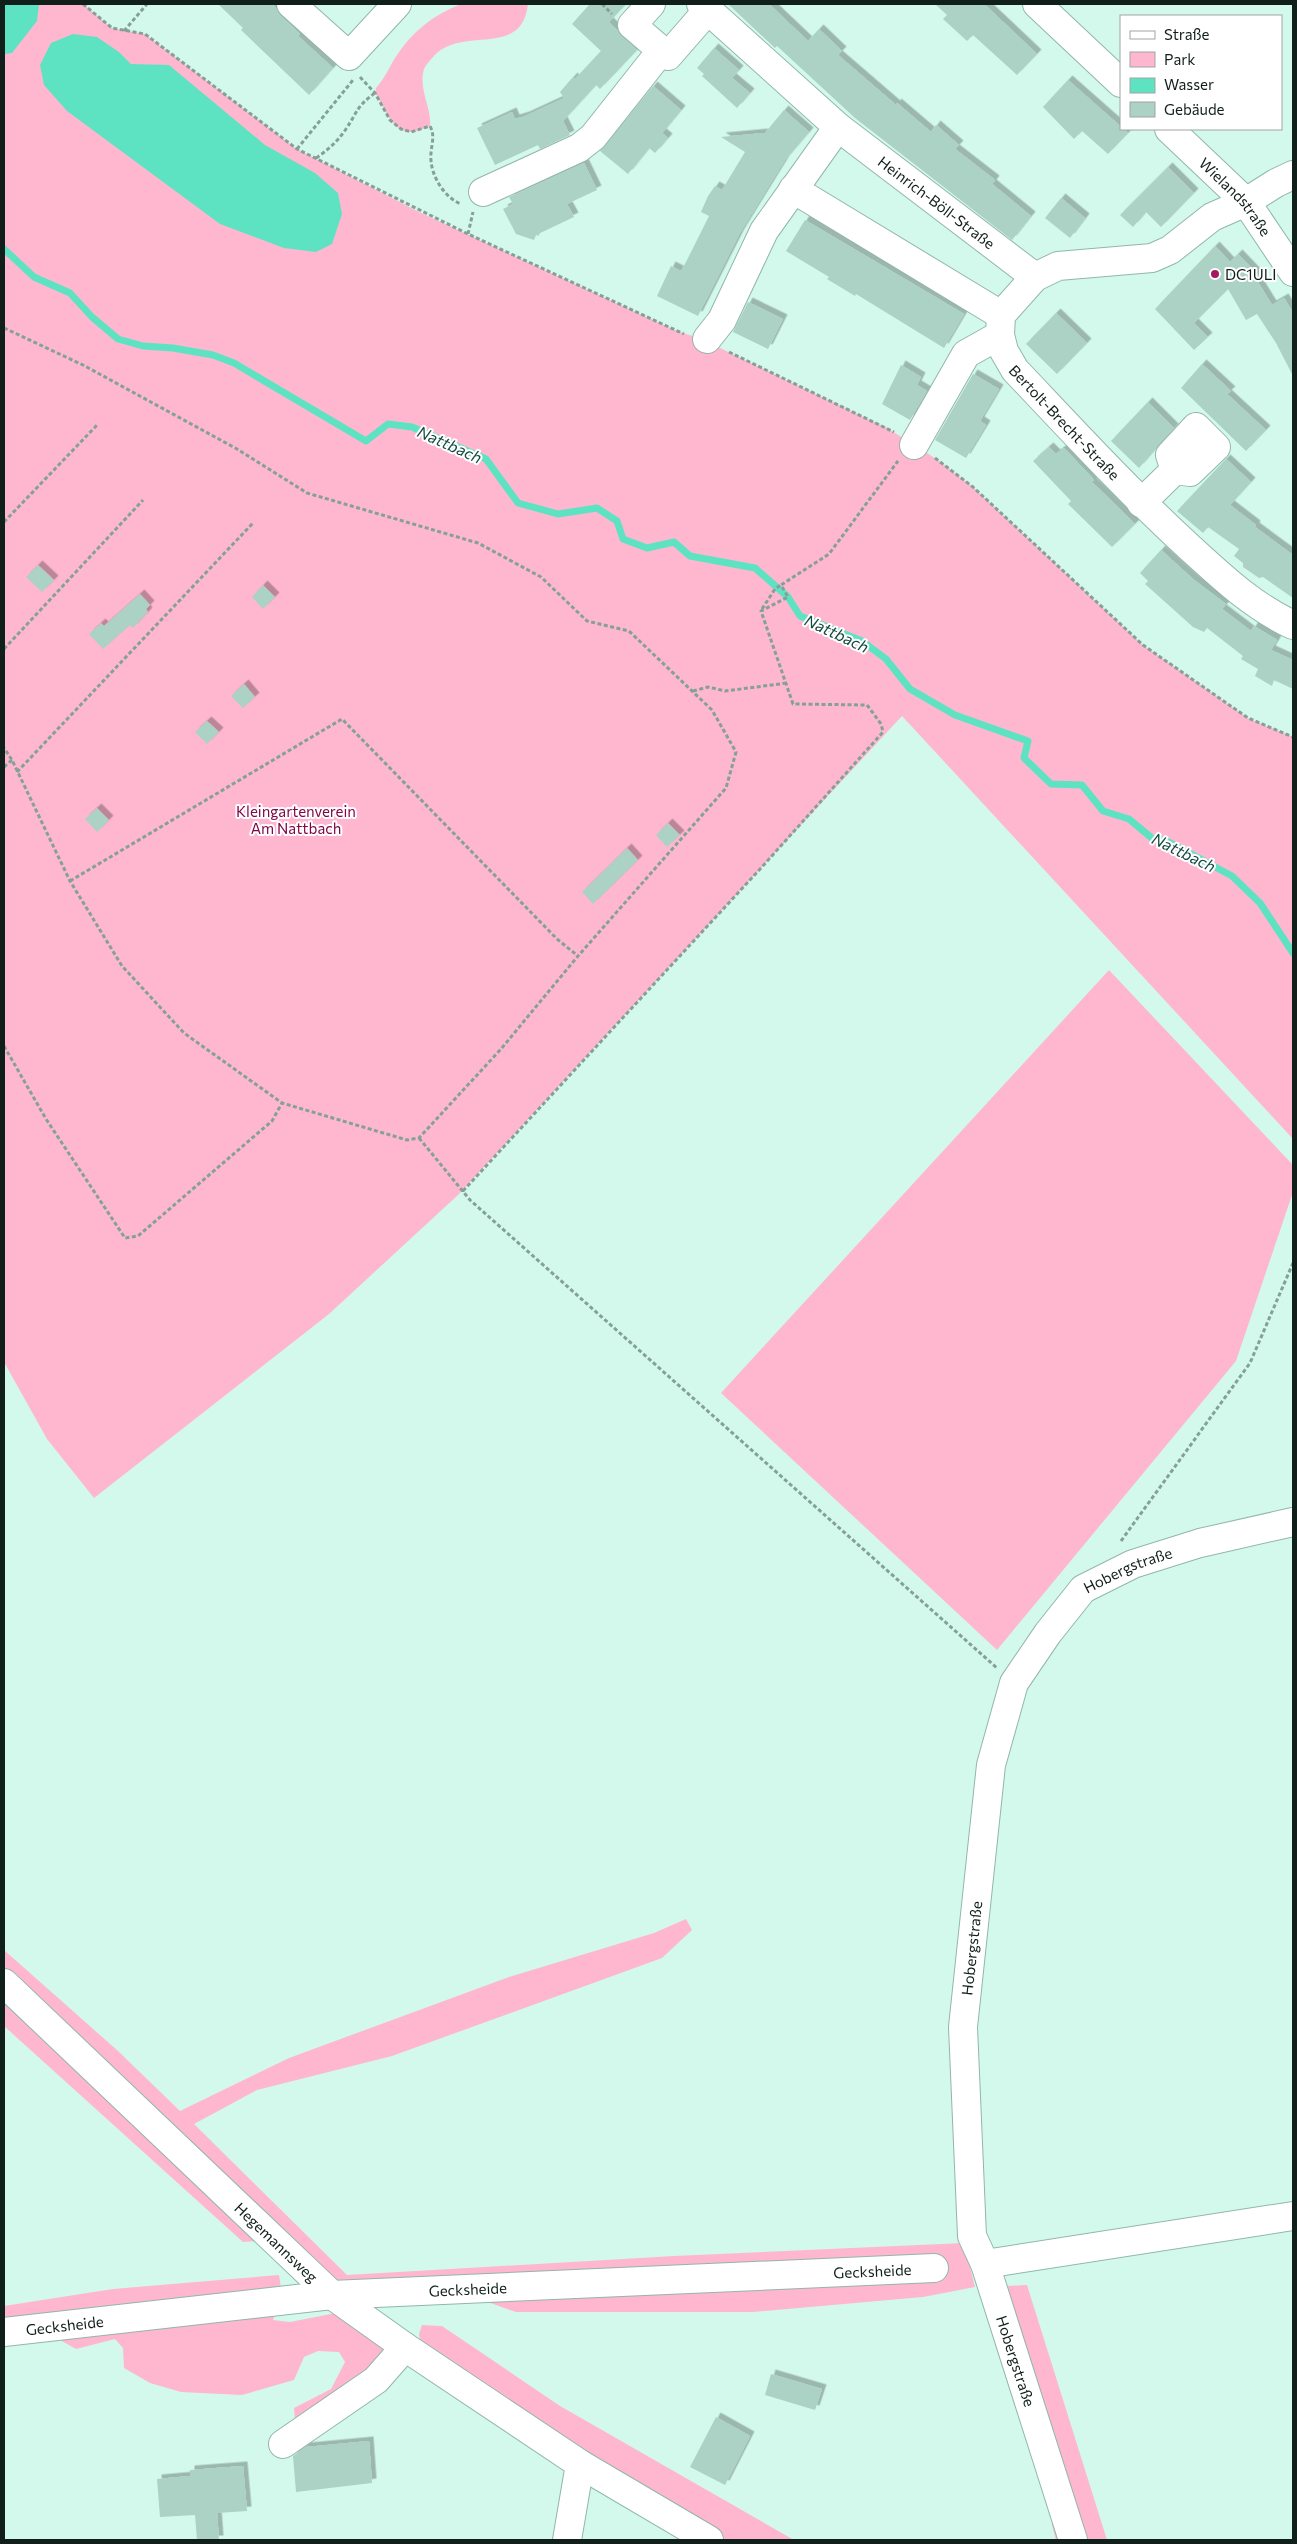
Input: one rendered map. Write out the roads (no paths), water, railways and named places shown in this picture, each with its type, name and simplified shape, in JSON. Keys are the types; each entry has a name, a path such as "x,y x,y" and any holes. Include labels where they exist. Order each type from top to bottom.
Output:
{"street":[{"path":"291,4 349,56 397,4"},
{"path":"478,200 579,148 593,136 661,50 632,25 651,4"},
{"path":"1037,4 1120,82"},
{"name":"Heinrich-Böll-Straße","path":"661,50 668,56 704,7 838,127 1034,277"},
{"path":"706,339 722,320 764,232 838,127"},
{"name":"Wielandstraße","path":"1170,130 1246,202 1293,272"},
{"path":"914,445 966,354 1000,325 1034,277 1058,266 1152,258 1170,250 1212,216 1246,202 1276,183 1293,175"},
{"path":"793,189 1000,325"},
{"name":"Bertolt-Brecht-Straße","path":"1000,325 1004,352 1015,370 1141,503 1237,591 1274,616 1293,625"},
{"path":"1141,503 1175,470"},
{"name":"Hobergstraße","path":"1073,2540 985,2264 972,2236 963,2027 992,1764 1014,1683 1048,1633 1083,1589 1133,1564 1200,1543 1293,1522"},
{"name":"Hegemannsweg","path":"4,1983 332,2295 405,2347 580,2464 698,2538"},
{"path":"985,2264 1293,2216"},
{"name":"Gecksheide","path":"4,2332 332,2295 934,2268"},
{"path":"282,2444 376,2380 405,2347"},
{"path":"567,2540 580,2464"}],"water":[{"path":"4,4 39,4 37,21 12,53 4,54"},
{"path":"73,34 97,37 119,52 131,64 169,65 265,145 315,173 338,193 342,214 332,244 316,252 284,248 220,224 67,111 44,85 40,65 51,43"}],"waterway":[{"name":"Nattbach","path":"4,249 34,277 70,293 92,317 118,339 143,346 173,348 213,355 234,363 366,441 388,424 412,427 486,459 518,503 558,514 597,508 617,521 623,539 647,548 674,542 690,556 755,568 788,597 800,616 862,641 886,659 910,689 955,715 1028,741 1024,758 1051,784 1082,785 1103,811 1129,819 1153,839 1165,840 1232,876 1260,903 1293,953"}],"place":[{"name":"DC1ULI","path":"1215,274"}],"park label":[{"name":"Kleingartenverein Am Nattbach","path":"296,820"}]}
